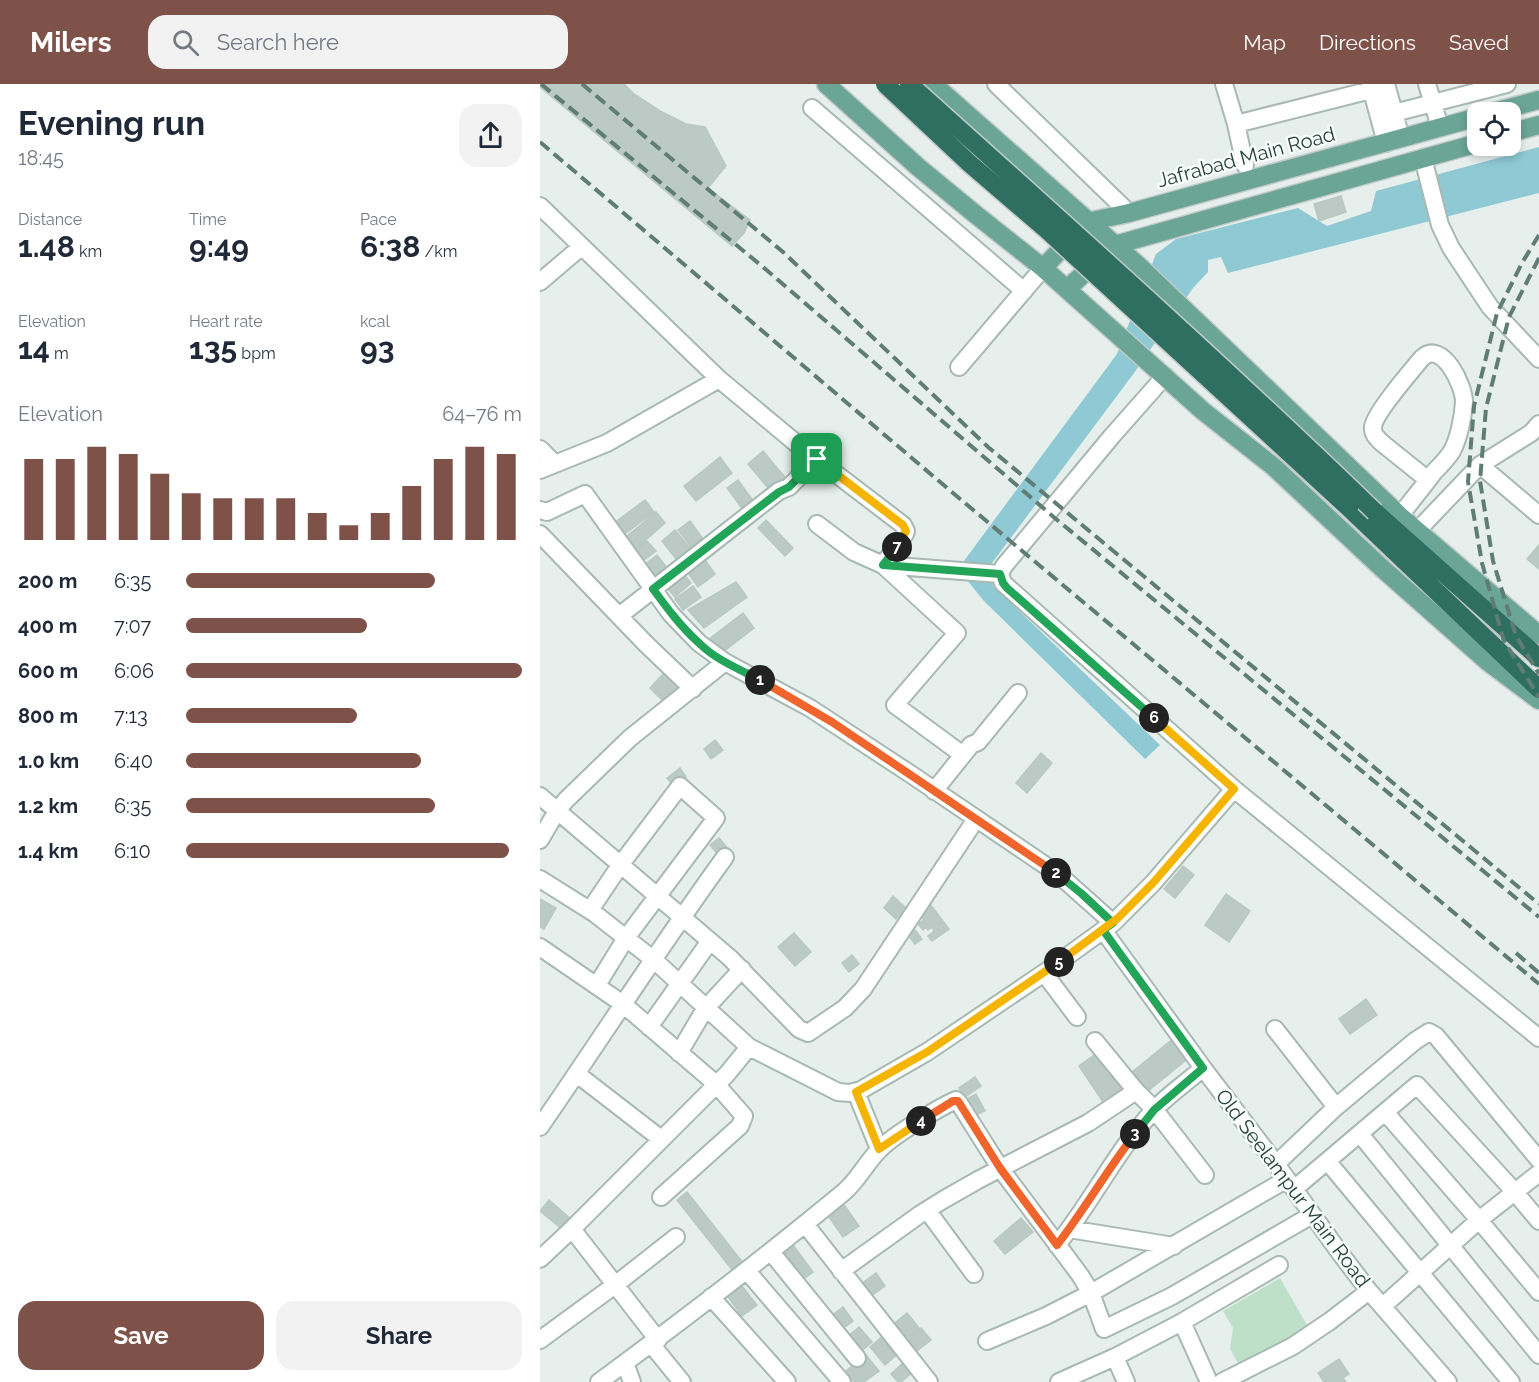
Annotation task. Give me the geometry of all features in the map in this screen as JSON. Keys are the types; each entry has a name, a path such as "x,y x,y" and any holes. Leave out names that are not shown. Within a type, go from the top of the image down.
{"highway":[{"path":"885,84 1290,454 1486,640 1505,667 1538,691"},
{"path":"909,84 1106,261 1305,444 1375,512 1539,658"}],"main road":[{"path":"826,84 926,174 1043,268 1209,416 1274,468 1384,570 1505,667"},
{"path":"939,86 1087,222 1140,267 1400,516 1539,635"},
{"path":"1521,105 1539,100"},
{"name":"Jafrabad Main Road","path":"1087,222 1129,213 1467,120"},
{"path":"1521,130 1539,125"},
{"path":"1067,290 1115,245 1425,164 1467,147"},
{"path":"1043,268 1087,222"}],"street":[{"path":"996,84 1129,213"},
{"path":"1224,84 1245,165"},
{"path":"1427,84 1440,127"},
{"path":"1394,113 1508,84"},
{"path":"1236,124 1376,86"},
{"path":"1376,86 1394,113 1394,140"},
{"path":"1376,86 1394,140"},
{"path":"812,108 1024,291"},
{"path":"1425,164 1440,225 1451,248 1490,308 1539,359"},
{"path":"540,206 719,379 905,528 905,534 883,565"},
{"path":"540,282 581,247"},
{"path":"958,366 1043,268"},
{"path":"1400,516 1452,451 1461,423 1464,400 1456,374 1443,358 1433,352 1422,357 1377,416 1373,428 1382,443 1428,480"},
{"path":"996,574 1112,436 1166,376"},
{"path":"540,449 548,467 607,443 719,379"},
{"path":"1417,531 1480,465 1536,432"},
{"path":"619,616 779,492 789,487 817,459"},
{"path":"1480,465 1539,515"},
{"name":"Old Seelampur Main Road","path":"540,510 547,512 585,494 671,614 699,644 725,662 810,708 1064,879 1105,929 1203,1068 1369,1291 1448,1382"},
{"path":"817,524 854,552 883,565 957,633 895,705 963,755"},
{"path":"540,534 693,689"},
{"path":"883,565 996,574 1007,588 1234,789 1539,1038"},
{"path":"540,840 557,811 630,738 725,662"},
{"path":"934,790 1018,693"},
{"path":"590,910 621,864 680,786 716,818 626,938 597,985"},
{"path":"540,879 590,910 654,960 749,1047 830,1088 850,1093 856,1092 927,1052 1105,929 1153,883 1234,789"},
{"path":"540,796 742,969 804,1032 812,1031 845,1008 863,989 976,819"},
{"path":"540,1127 681,917 725,857"},
{"path":"649,1027 710,941"},
{"path":"540,947 623,1004 716,1084 744,1116 744,1121 661,1197"},
{"path":"679,1053 706,1008 742,969"},
{"path":"1044,973 1077,1017"},
{"path":"1275,1029 1336,1107"},
{"path":"1276,1164 1336,1107 1429,1032 1539,1160"},
{"path":"1095,1041 1154,1110 1205,1175"},
{"path":"540,1259 716,1084 749,1047"},
{"path":"1057,1245 1116,1158 1154,1110 1203,1068"},
{"path":"577,1074 661,1139"},
{"path":"987,1341 1046,1316 1091,1293 1328,1162 1417,1085 1539,1221"},
{"path":"841,1271 927,1210 1000,1168 1088,1123 1136,1091"},
{"path":"856,1092 879,1149"},
{"path":"598,1382 654,1342 805,1224 847,1189 879,1149 956,1101 1000,1168 1080,1275 1091,1293 1104,1329 1172,1296 1312,1215"},
{"path":"1385,1112 1539,1292"},
{"path":"1360,1134 1539,1355"},
{"path":"1328,1162 1510,1382"},
{"path":"1383,1306 1479,1220 1539,1173"},
{"path":"927,1210 974,1274"},
{"path":"805,1224 929,1382"},
{"path":"572,1229 615,1285 682,1382"},
{"path":"1069,1229 1174,1246"},
{"path":"540,1340 676,1237"},
{"path":"771,1252 857,1358"},
{"path":"1059,1382 1115,1357 1182,1322 1279,1265"},
{"path":"747,1271 842,1382"},
{"path":"1222,1382 1293,1346 1369,1291"},
{"path":"711,1297 787,1382"},
{"path":"1182,1322 1209,1382"},
{"path":"1115,1357 1126,1382"},
{"path":"625,1363 632,1382"}],"green space":[{"path":"1280,1278 1308,1327 1240,1367 1230,1349 1233,1328 1223,1311"}],"water":[{"path":"1539,147 1539,193 1228,273 1221,257 1208,260 1208,272 1193,288 1134,373 989,567 993,586 1160,745 1145,759 984,601 958,569 1117,354 1156,254 1176,239 1298,208 1327,226 1371,211 1376,191 1506,156 1521,156 1521,152"}],"building":[{"path":"540,84 624,84 634,94 660,111 686,124 705,127 726,166 708,188 750,220 744,233 732,246 540,87"},
{"path":"1341,196 1346,212 1319,221 1314,204"},
{"path":"763,451 788,481 773,494 748,464"},
{"path":"720,457 732,473 696,501 684,486"},
{"path":"738,480 757,506 746,514 727,488"},
{"path":"645,500 654,512 622,536 613,524"},
{"path":"656,512 665,523 631,553 621,541"},
{"path":"766,520 793,548 785,556 758,528"},
{"path":"690,521 706,543 695,552 678,530"},
{"path":"675,530 694,553 680,564 662,541"},
{"path":"647,541 656,551 639,564 631,554"},
{"path":"1539,545 1539,569 1527,559"},
{"path":"657,555 668,569 652,582 640,568"},
{"path":"703,557 715,574 698,587 686,570"},
{"path":"682,572 691,583 675,597 665,585"},
{"path":"736,582 747,597 704,628 688,610"},
{"path":"693,586 701,597 683,610 675,599"},
{"path":"743,613 754,628 719,655 708,640"},
{"path":"664,673 679,687 665,703 650,688"},
{"path":"715,740 723,750 711,759 704,749"},
{"path":"1041,753 1052,763 1027,793 1016,783"},
{"path":"680,768 686,777 674,786 667,778"},
{"path":"719,838 730,851 721,858 710,845"},
{"path":"1183,866 1194,875 1175,898 1164,889"},
{"path":"1226,894 1250,911 1229,942 1205,925"},
{"path":"893,896 906,908 896,919 884,908"},
{"path":"540,899 556,908 544,929 540,927"},
{"path":"930,904 949,929 932,941 928,936 934,931 932,927 928,930 926,927 923,930 918,924 924,920 919,913"},
{"path":"915,930 922,939 915,944 908,935"},
{"path":"794,933 811,952 795,966 778,947"},
{"path":"852,955 859,964 849,972 842,963"},
{"path":"1366,999 1377,1015 1350,1034 1339,1019"},
{"path":"1174,1038 1190,1057 1148,1091 1132,1072"},
{"path":"1100,1051 1126,1091 1105,1105 1079,1066"},
{"path":"975,1077 981,1086 965,1097 959,1088"},
{"path":"976,1094 985,1111 971,1117 963,1101"},
{"path":"687,1192 747,1268 737,1276 677,1200"},
{"path":"549,1200 571,1219 563,1230 540,1211"},
{"path":"842,1202 859,1226 843,1237 826,1213"},
{"path":"1021,1218 1033,1232 1005,1254 994,1241"},
{"path":"793,1245 813,1272 798,1283 778,1256"},
{"path":"876,1273 885,1286 867,1299 857,1287"},
{"path":"742,1286 757,1305 742,1316 728,1297"},
{"path":"843,1307 853,1321 838,1332 827,1319"},
{"path":"907,1313 919,1328 902,1342 890,1327"},
{"path":"859,1327 872,1342 858,1354 845,1339"},
{"path":"921,1328 931,1340 917,1351 908,1339"},
{"path":"885,1334 900,1352 885,1365 870,1347"},
{"path":"866,1355 879,1371 864,1382 854,1382 846,1371"},
{"path":"1339,1359 1349,1374 1343,1378 1346,1382 1324,1382 1318,1373"},
{"path":"906,1360 915,1370 898,1382 891,1374"}],"railway":[{"path":"541,84 763,267 1056,519 1539,917"},
{"path":"582,84 783,252 988,447 1539,904"},
{"path":"540,142 953,493 1539,984"},
{"path":"1539,235 1497,313 1474,406 1468,482 1482,563 1504,641 1539,697"},
{"path":"1539,258 1509,317 1486,408 1480,481 1493,561 1516,636 1539,674"},
{"path":"1516,953 1539,973"}],"route":[{"path":"817,459 789,487 779,492 653,589 671,614 706,650 832,722 1071,884 1113,923 1103,930 1203,1068 1154,1110 1116,1158 1083,1211 1057,1245 1000,1168 958,1101 953,1101 879,1149 856,1092 927,1052 1113,923 1153,883 1234,789 1007,588 1000,574 883,565 905,534 905,528 817,459"}]}
